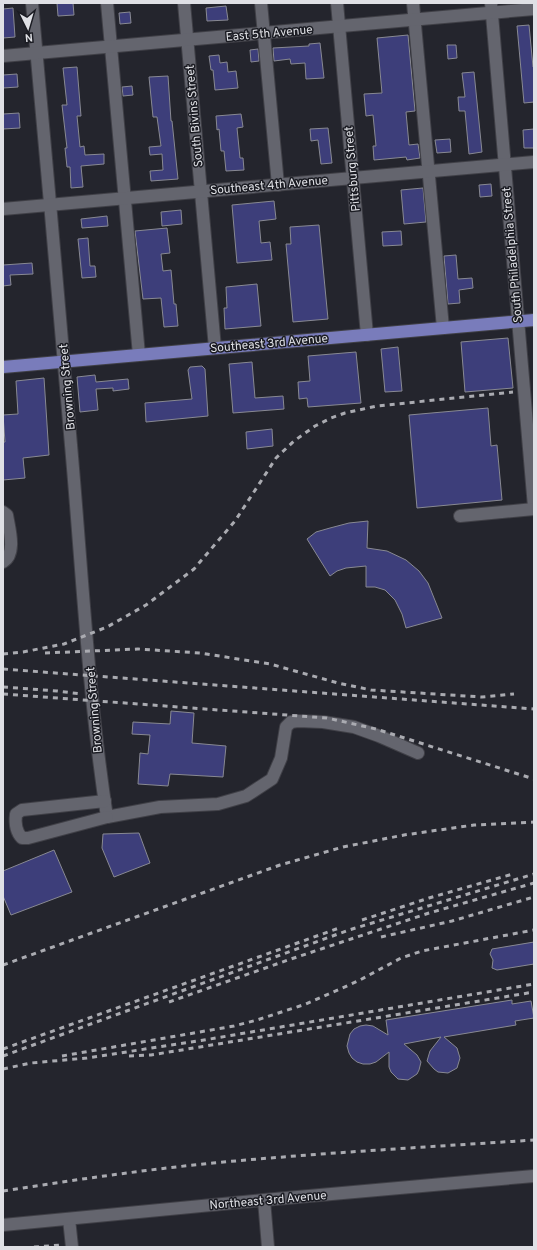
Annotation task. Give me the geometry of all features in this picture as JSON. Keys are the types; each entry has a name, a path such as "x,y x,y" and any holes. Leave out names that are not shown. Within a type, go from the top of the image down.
{"main road":[{"name":"Southeast 3rd Avenue","path":"3,367 534,320"}],"street":[{"name":"Browning Street","path":"32,3 65,361 92,700 107,817"},
{"path":"107,3 139,355"},
{"name":"South Bivins Street","path":"184,3 215,348"},
{"path":"261,3 278,185"},
{"name":"Pittsburg Street","path":"337,3 367,335"},
{"path":"413,3 443,328"},
{"name":"East 5th Avenue","path":"3,56 414,20 491,8 534,9"},
{"name":"South Philadelphia Street","path":"491,8 534,508"},
{"name":"Southeast 4th Avenue","path":"3,209 534,162"},
{"path":"460,516 534,508"},
{"path":"3,512 7,515 11,549 6,561 3,562"},
{"path":"105,801 22,810 16,814 18,834 22,838 28,838 107,817 160,807 218,804 246,796 272,779 281,758 286,727 291,722 323,722 354,727 418,753"},
{"name":"Northeast 3rd Avenue","path":"3,1225 534,1176"},
{"path":"264,1200 268,1247"},
{"path":"69,1219 72,1247"}],"building":[{"path":"57,3 73,3 74,15 58,16"},
{"path":"226,6 228,20 207,21 206,8"},
{"path":"13,8 15,37 3,38 3,9"},
{"path":"130,12 131,23 120,24 119,13"},
{"path":"529,25 534,67 534,102 524,103 517,26"},
{"path":"408,35 415,111 406,112 409,145 418,144 420,158 407,160 406,157 374,160 373,146 376,146 373,115 366,116 364,94 382,93 377,38"},
{"path":"320,43 324,78 306,79 305,63 291,64 290,59 274,61 273,48 309,46 309,44"},
{"path":"447,45 456,45 457,58 448,59"},
{"path":"258,49 259,61 251,62 250,50"},
{"path":"219,55 220,63 227,62 228,72 236,71 238,88 215,90 213,70 211,70 209,56"},
{"path":"77,67 81,116 77,116 80,147 84,146 85,155 104,154 104,164 81,166 83,187 71,188 70,167 67,167 65,148 67,148 62,105 67,105 63,68"},
{"path":"474,72 482,152 469,154 465,111 459,111 458,97 465,97 462,73"},
{"path":"17,74 18,87 3,88 3,75"},
{"path":"168,76 171,121 178,179 151,181 150,171 163,170 162,154 150,155 149,147 161,146 157,117 153,117 149,77"},
{"path":"132,86 133,95 123,96 122,87"},
{"path":"19,113 20,128 3,129 3,114"},
{"path":"241,114 243,127 237,128 240,158 243,158 244,170 226,171 224,151 221,151 216,116"},
{"path":"328,128 332,163 321,164 318,140 311,141 310,129"},
{"path":"534,129 534,148 524,148 523,130"},
{"path":"450,139 451,152 437,153 435,140"},
{"path":"491,184 492,196 480,197 479,185"},
{"path":"423,188 426,222 404,224 401,190"},
{"path":"274,201 276,219 259,221 261,243 270,242 272,260 237,263 232,205"},
{"path":"181,210 182,224 162,226 161,212"},
{"path":"107,216 108,226 82,228 81,219"},
{"path":"319,225 328,319 293,322 286,244 291,244 290,227"},
{"path":"167,228 170,253 161,254 163,271 171,270 174,304 176,304 178,326 164,327 161,298 143,299 135,231"},
{"path":"401,231 402,245 383,246 382,232"},
{"path":"88,238 90,266 95,266 96,277 82,278 78,239"},
{"path":"456,255 458,279 472,278 473,288 459,290 460,303 448,304 444,256"},
{"path":"32,263 33,274 10,275 11,285 3,286 3,265"},
{"path":"257,284 261,326 225,329 224,308 227,308 226,287"},
{"path":"508,338 513,388 465,392 461,342"},
{"path":"398,347 402,391 385,392 381,349"},
{"path":"356,352 361,403 308,407 307,398 299,399 298,382 310,381 308,356"},
{"path":"252,362 255,398 283,396 284,409 233,413 229,364"},
{"path":"202,366 205,369 208,416 146,422 145,403 192,399 188,370 190,367"},
{"path":"95,375 96,382 128,379 129,389 113,391 113,388 96,389 98,410 80,412 77,377"},
{"path":"44,378 49,455 23,458 25,478 3,480 3,442 5,442 3,415 18,414 16,381"},
{"path":"488,408 491,446 497,445 502,500 417,508 409,415"},
{"path":"272,429 273,446 247,449 246,432"},
{"path":"368,521 367,548 387,551 406,560 419,571 428,583 442,618 406,628 402,614 395,600 385,590 375,587 366,587 366,566 346,568 337,571 330,576 307,539 316,532 349,523"},
{"path":"171,711 194,713 192,743 226,746 223,777 170,774 168,786 138,784 140,753 148,754 150,735 132,734 133,722 170,724"},
{"path":"139,833 150,863 114,877 102,848 103,834"},
{"path":"54,850 72,892 11,915 3,896 3,871"},
{"path":"534,942 534,964 497,970 492,968 493,960 490,954 492,949"},
{"path":"512,1000 512,1004 531,1001 534,1018 515,1021 516,1025 444,1037 457,1048 460,1058 457,1068 448,1073 438,1072 427,1061 430,1051 441,1037 404,1044 417,1055 421,1062 417,1074 408,1080 398,1079 391,1072 389,1067 389,1052 376,1062 370,1064 357,1062 349,1053 347,1046 350,1034 354,1029 360,1026 373,1026 388,1035 386,1020"}],"railway":[{"path":"3,654 23,652 64,644 107,627 146,605 194,569 235,521 276,458 294,441 315,426 345,413 377,406 513,392"},
{"path":"45,653 138,649 200,653 270,664 338,683 371,690 482,697 514,694"},
{"path":"3,669 534,709"},
{"path":"3,687 81,694"},
{"path":"3,694 327,718 376,729 534,779"},
{"path":"3,965 280,865 343,847 404,835 474,825 534,822"},
{"path":"362,920 429,898 513,874"},
{"path":"3,1056 349,930 534,874"},
{"path":"169,1002 429,913 534,883"},
{"path":"381,937 452,921 534,897"},
{"path":"3,1049 339,928"},
{"path":"62,1056 234,1026 257,1020 306,1004 358,981 401,958 422,951 534,930"},
{"path":"3,1069 31,1063 87,1058 204,1040 534,984"},
{"path":"129,1056 151,1055 534,992"},
{"path":"3,1191 213,1163 333,1153 534,1140"},
{"path":"34,1247 61,1245"}]}
